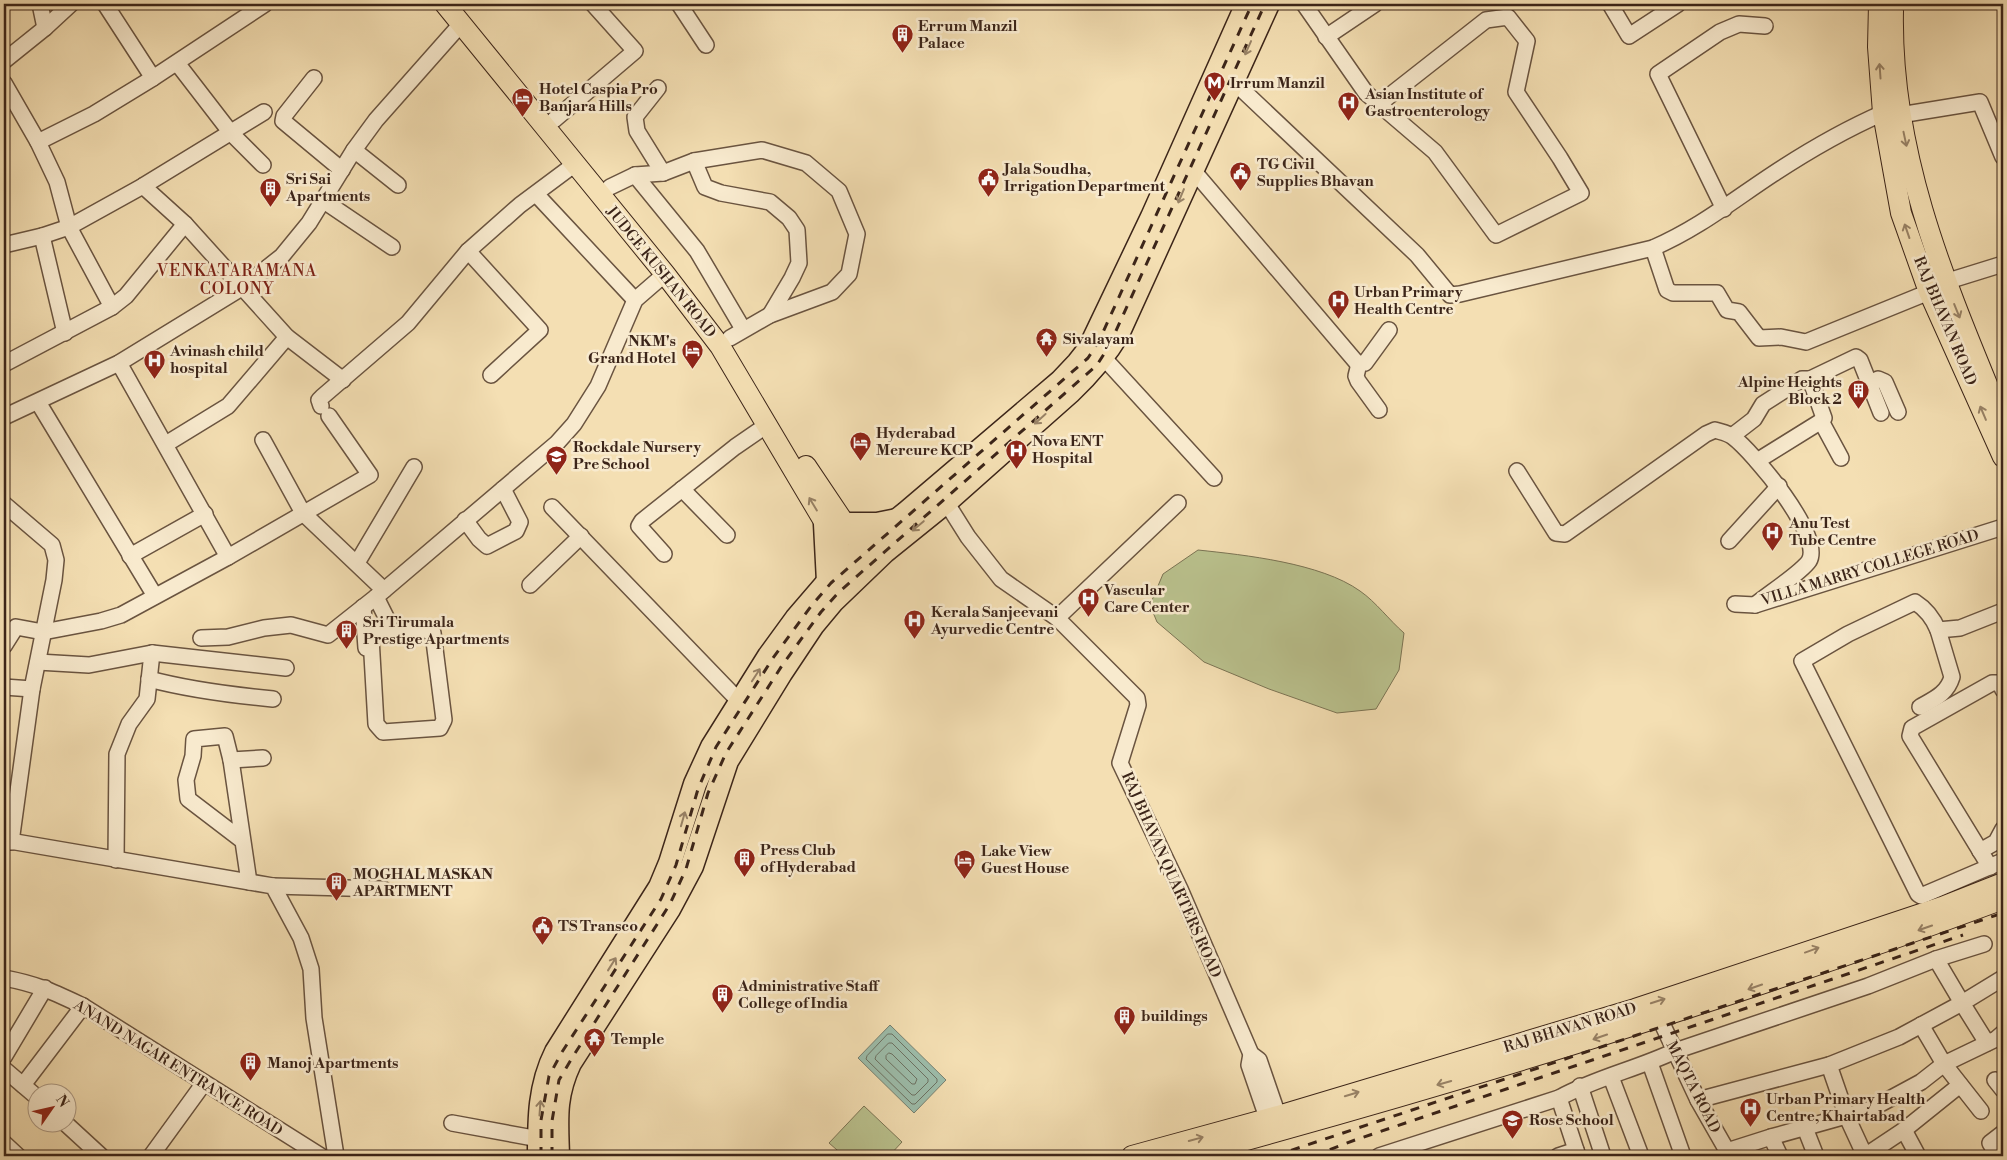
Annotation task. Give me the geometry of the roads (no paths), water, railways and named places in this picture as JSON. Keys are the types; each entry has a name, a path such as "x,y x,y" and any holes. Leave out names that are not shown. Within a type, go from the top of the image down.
{"highway":[{"path":"539,1147 539,1105 548,1068 556,1052 660,887 670,863 695,784 781,673 813,625 833,601 884,552 946,502 1070,392 1103,357 1118,334 1127,292 1152,217 1248,4"},
{"path":"828,582 845,539 898,520 1054,387 1089,349 1127,292 1192,169 1268,4"},
{"path":"558,1156 557,1106 562,1081 570,1063 669,909 692,866 714,795 727,762 727,741 739,702 796,619 828,582 845,539 877,524 898,520"}],"main road":[{"name":"JUDGE KUSHAN ROAD","path":"445,4 665,274 720,346 766,425 845,539"},
{"name":"JUDGE KUSHAN ROAD","path":"463,4 554,120 736,334 799,456 845,539"},
{"name":"RAJ BHAVAN ROAD","path":"1879,4 1878,47 1891,114 1916,191 1937,287 2003,457"},
{"name":"RAJ BHAVAN ROAD","path":"1891,114 1893,4"},
{"name":"RAJ BHAVAN ROAD","path":"1937,287 2003,423"},
{"name":"RAJ BHAVAN ROAD","path":"1188,1156 1275,1125 1644,1006 1942,907 2003,883"},
{"name":"RAJ BHAVAN ROAD","path":"1132,1156 1275,1125 1586,1041 1659,1017 1700,1006 2003,898"}],"street":[{"path":"40,4 45,28"},
{"path":"4,61 71,4"},
{"path":"104,4 153,78"},
{"path":"38,142 94,114 177,63 265,4"},
{"path":"554,120 635,50 593,4"},
{"path":"679,4 706,46"},
{"path":"1304,4 1366,93 1435,152 1496,235 1581,193 1516,92 1527,42 1508,17 1486,20 1379,104"},
{"path":"1326,37 1376,4"},
{"path":"1610,4 1629,36 1678,4"},
{"path":"4,416 38,402 119,363 243,287 282,256 324,201 354,150 376,120 461,24"},
{"path":"1724,209 1658,74 1720,32 1738,24 1765,26"},
{"path":"177,63 231,134 262,165"},
{"path":"314,78 284,116 283,121 342,170"},
{"path":"1233,81 1416,255 1450,295 1653,248 1673,239 1724,209 1772,174 1848,128 1891,114 1980,102 2003,157"},
{"path":"4,83 38,142 57,182 69,227 112,307"},
{"path":"658,88 635,117 637,131 662,173"},
{"path":"4,245 69,227 143,186 231,134 264,112"},
{"path":"354,150 398,185"},
{"path":"610,187 634,175 662,173 694,161 762,150 806,163 839,190 857,234 849,274 832,292 770,315 736,334 697,251 634,175"},
{"path":"694,161 705,187 721,194 770,202 784,213 797,230 799,263 770,315"},
{"path":"4,646 16,627 43,632 111,619 228,557 370,475 319,400 408,323 468,251 520,205 575,164"},
{"path":"1192,169 1359,364"},
{"path":"143,186 185,224 287,337 343,380"},
{"path":"536,194 635,300"},
{"path":"324,201 392,247"},
{"path":"4,364 112,307 126,296 185,224"},
{"path":"42,236 65,333"},
{"path":"1653,248 1667,290 1673,293 1717,293 1727,310 1739,312 1759,338 1781,337 1806,342 1937,287 2003,264"},
{"path":"468,251 540,330 491,376"},
{"path":"201,638 228,637 264,628 291,625 328,634 363,607 557,443 574,424 598,386 635,300 665,274"},
{"path":"1359,364 1365,363 1389,330"},
{"path":"166,444 228,406 287,337"},
{"path":"1103,357 1214,478"},
{"path":"1732,436 1754,419 1762,404 1802,379 1810,379 1856,357 1860,360 1881,412"},
{"path":"119,363 228,557"},
{"path":"1359,364 1356,376 1358,381 1378,410"},
{"path":"1757,461 1824,418 1810,379"},
{"path":"1869,383 1878,379 1885,382 1898,412"},
{"path":"38,402 155,596"},
{"path":"1821,421 1841,458"},
{"path":"664,554 640,526 642,521 735,447 766,425"},
{"path":"1517,471 1556,533 1566,534 1706,434 1715,430 1732,436 1779,486 1804,528 1812,549 1809,560 1755,605"},
{"path":"263,440 302,513 357,563 380,593 392,633"},
{"path":"357,563 414,467"},
{"path":"1729,541 1779,486"},
{"path":"465,520 479,539 487,546 516,531 520,522 503,489"},
{"path":"682,489 727,535"},
{"name":"RAJ BHAVAN QUARTERS ROAD","path":"946,502 968,537 1001,579 1056,618 1137,698 1138,705 1120,763 1180,890 1251,1054 1249,1065 1275,1125"},
{"path":"1056,618 1178,503"},
{"path":"4,504 52,545 56,560 54,580 32,688 8,841 273,886 383,889"},
{"path":"552,507 739,702"},
{"path":"130,556 205,514"},
{"name":"VILLA MARRY COLLEGE ROAD","path":"1735,604 1755,605 2003,526"},
{"path":"530,585 581,536"},
{"path":"1920,707 1943,694 1952,677 1934,620 1923,607 1915,602 1848,634 1802,661 1918,894 1921,896 1997,864 1980,851 1910,736 1912,728 1992,682 2000,683 2003,690"},
{"path":"363,607 358,625 370,683"},
{"path":"1938,630 1960,628 2003,611"},
{"path":"426,630 433,633 444,720 440,728 383,732 376,724 371,638 376,634 392,633 426,630"},
{"path":"38,662 88,665 152,653 286,668"},
{"path":"116,860 117,754 129,724 147,699 152,653"},
{"path":"149,679 223,694 273,699"},
{"path":"4,687 32,688"},
{"path":"243,841 188,799 186,780 193,756 194,739 225,736 231,760 243,841 249,882"},
{"path":"231,760 263,758"},
{"path":"1980,851 1996,842 2003,830"},
{"path":"273,886 301,938 311,969 314,1018 336,1156"},
{"path":"1379,1156 1559,1098 1580,1086 1650,1063 1675,1051 1868,986 1936,958 1984,944"},
{"path":"1936,958 1987,1043"},
{"name":"ANAND NAGAR ENTRANCE ROAD","path":"4,978 45,988 82,1006 321,1156"},
{"path":"1698,1100 1829,1065 1899,1037 1962,1003 2003,978"},
{"path":"4,1057 45,988"},
{"path":"24,1085 82,1006"},
{"name":"MAQTA ROAD","path":"1659,1017 1698,1100 1728,1154"},
{"path":"1921,1025 1944,1064 1981,1111"},
{"path":"1728,1154 1771,1137 1871,1109 1922,1082 1944,1064 2003,1033"},
{"path":"1650,1063 1683,1156"},
{"path":"1829,1065 1847,1117 1865,1156 1904,1130 1960,1084"},
{"path":"4,1069 28,1089"},
{"path":"1611,1077 1641,1156"},
{"path":"151,1156 204,1082"},
{"path":"1580,1086 1603,1156"},
{"path":"1558,1156 1577,1153 1559,1098"},
{"path":"452,1124 539,1147"},
{"path":"1805,1128 1816,1156"},
{"path":"1904,1130 1918,1156"},
{"path":"75,1132 101,1156"},
{"path":"1998,1156 1990,1143 2003,1133"},
{"path":"1771,1137 1780,1156"},
{"path":"4,1143 18,1156"}],"water":[{"path":"890,1025 946,1080 914,1113 858,1058"}],"railway":[{"path":"541,1156 541,1120 549,1076 562,1052 661,899 676,865 698,789 716,747 773,658 812,605 831,583 1088,358 1099,341 1252,4"},
{"path":"552,1156 552,1121 559,1080 670,904 686,869 708,793 726,753 783,664 821,612 839,592 1097,365 1109,346 1265,4"},
{"path":"1274,1156 2003,913"},
{"path":"1313,1156 1355,1140 1963,935"}],"place":[{"name":"Errum Manzil Palace","path":"902,54"},
{"name":"Irrum Manzil","path":"1214,102"},
{"name":"Hotel Caspia Pro Banjara Hills","path":"523,117"},
{"name":"Asian Institute of Gastroenterology","path":"1349,122"},
{"name":"TG Civil Supplies Bhavan","path":"1241,192"},
{"name":"Jala Soudha, Irrigation Department","path":"988,197"},
{"name":"Sri Sai Apartments","path":"270,207"},
{"name":"Urban Primary Health Centre","path":"1338,320"},
{"name":"Sivalayam","path":"1047,358"},
{"name":"NKM's Grand Hotel","path":"692,369"},
{"name":"Avinash child hospital","path":"154,379"},
{"name":"Alpine Heights Block 2","path":"1858,410"},
{"name":"Hyderabad Mercure KCP","path":"860,461"},
{"name":"Nova ENT Hospital","path":"1016,469"},
{"name":"Rockdale Nursery Pre School","path":"557,475"},
{"name":"Anu Test Tube Centre","path":"1773,551"},
{"name":"Vascular Care Center","path":"1088,618"},
{"name":"Kerala Sanjeevani Ayurvedic Centre","path":"915,640"},
{"name":"Sri Tirumala Prestige Apartments","path":"347,650"},
{"name":"Press Club of Hyderabad","path":"744,878"},
{"name":"Lake View Guest House","path":"965,879"},
{"name":"MOGHAL MASKAN APARTMENT","path":"337,902"},
{"name":"TS Transco","path":"542,945"},
{"name":"Administrative Staff College of India","path":"722,1014"},
{"name":"buildings","path":"1125,1035"},
{"name":"Temple","path":"595,1058"},
{"name":"Manoj Apartments","path":"251,1082"},
{"name":"Urban Primary Health Centre, Khairtabad","path":"1750,1127"},
{"name":"Rose School","path":"1513,1139"}],"district":[{"name":"VENKATARAMANA COLONY","path":"237,280"}]}
